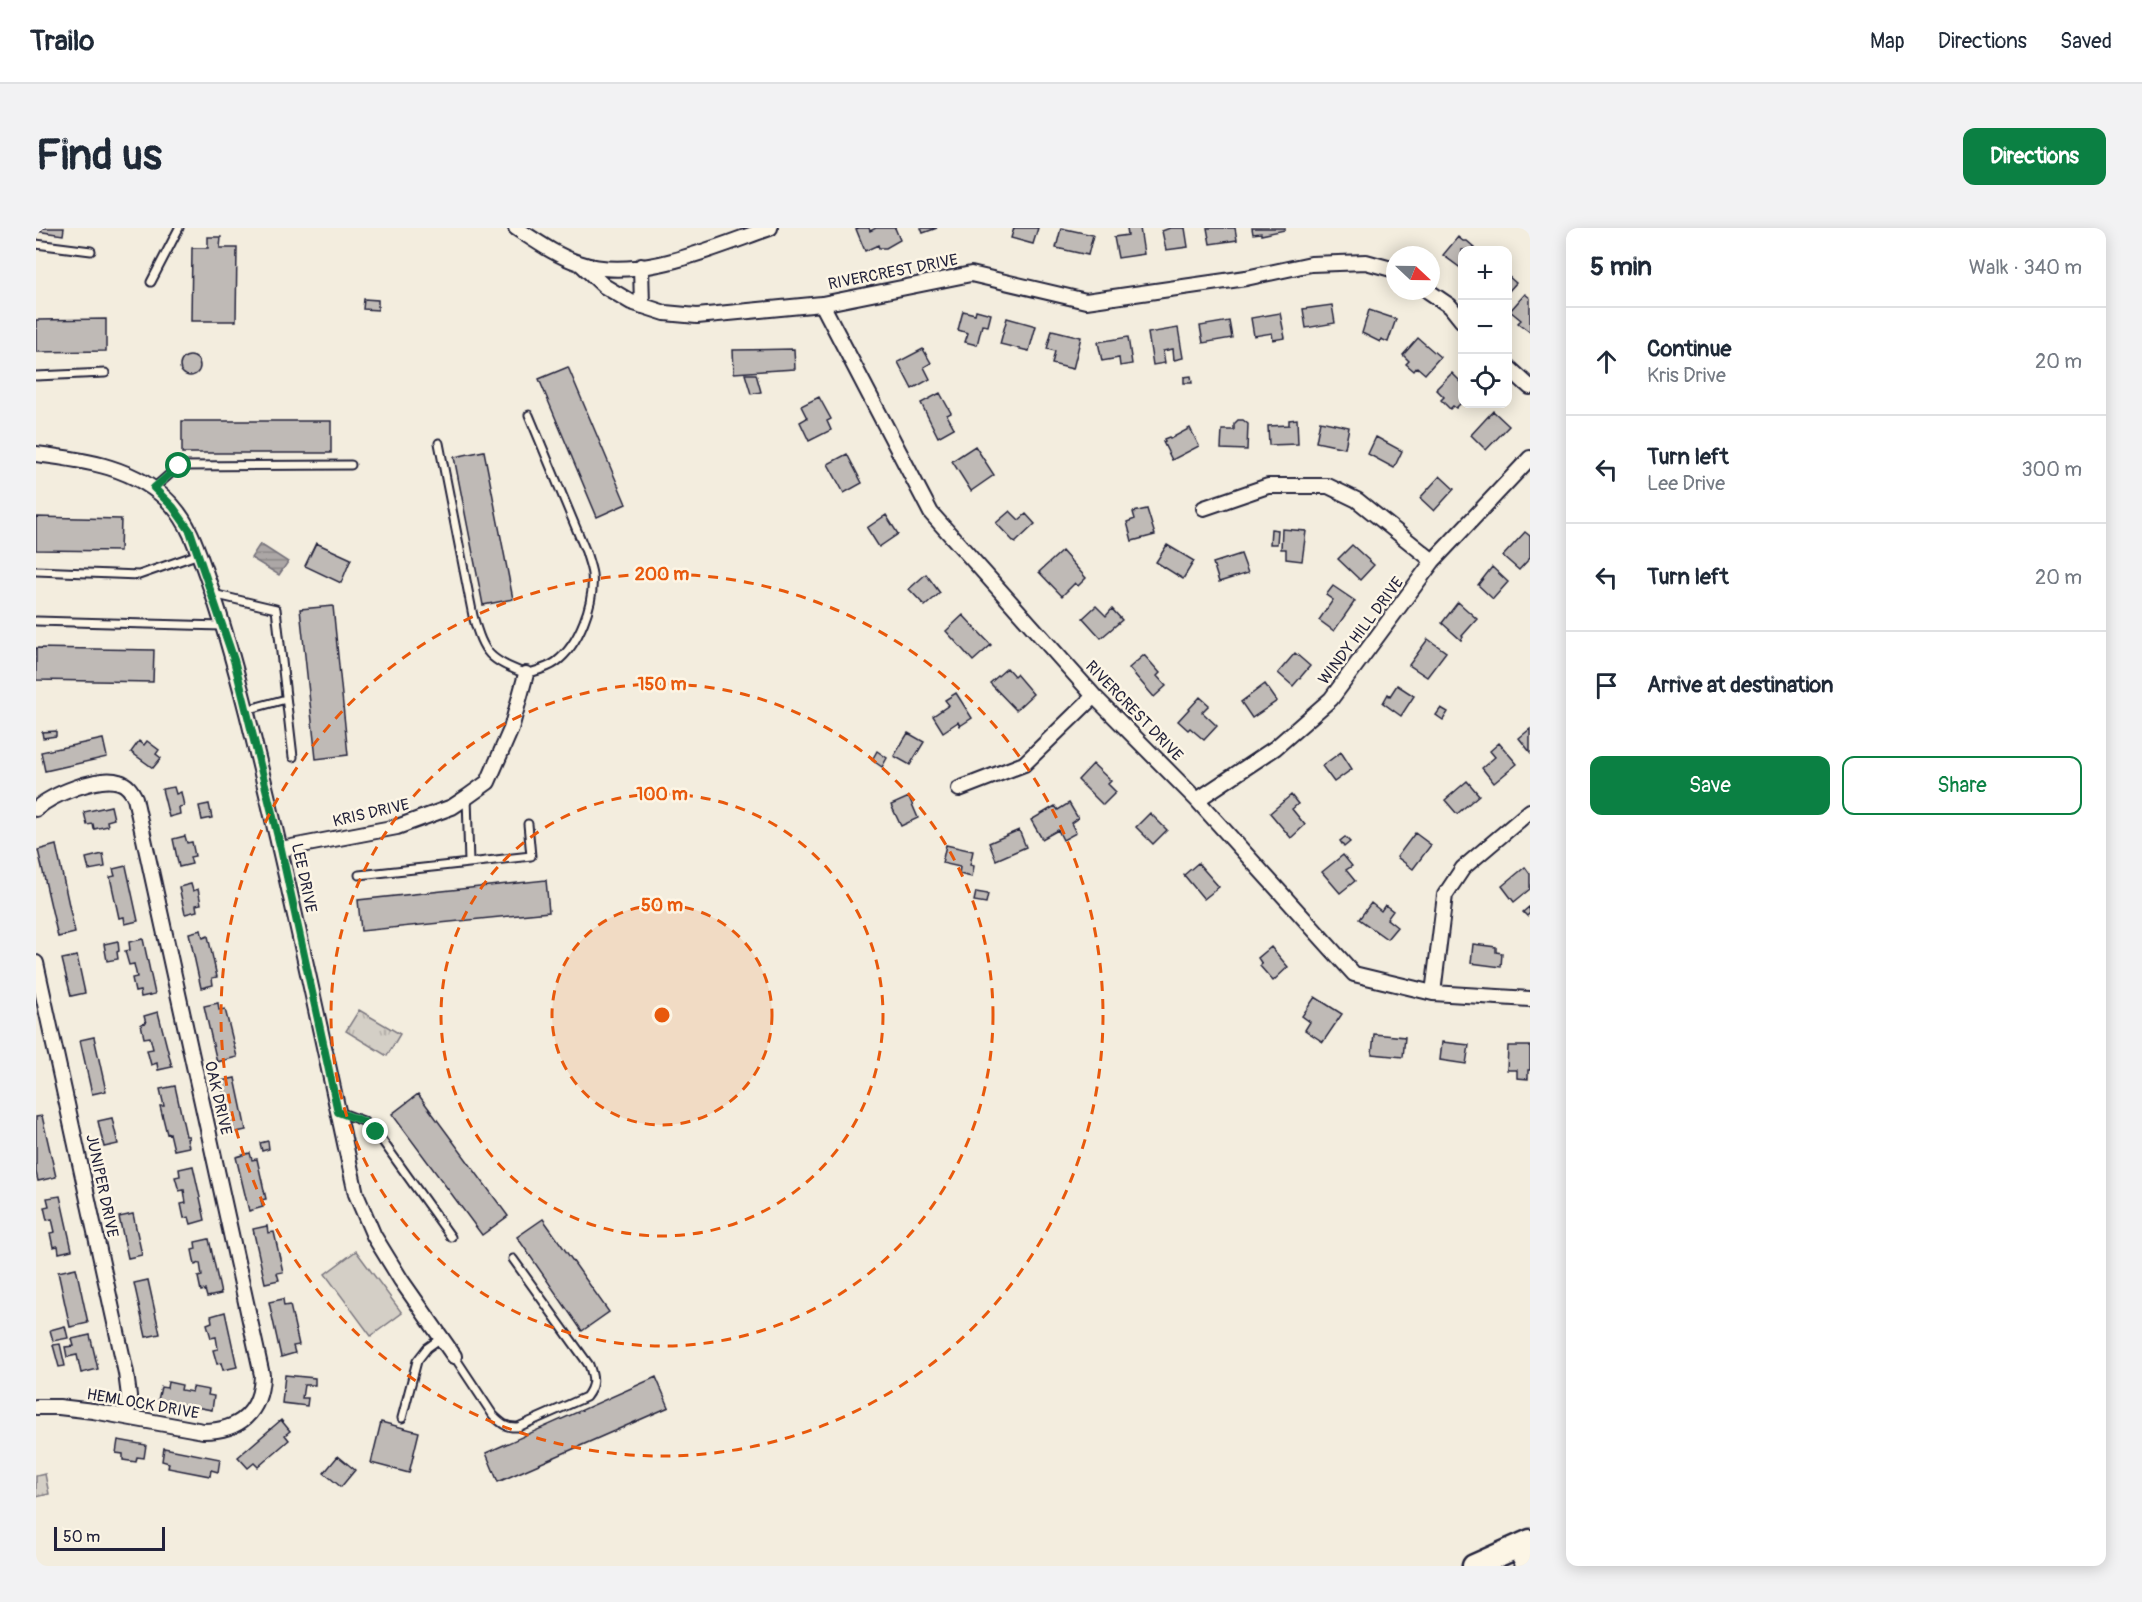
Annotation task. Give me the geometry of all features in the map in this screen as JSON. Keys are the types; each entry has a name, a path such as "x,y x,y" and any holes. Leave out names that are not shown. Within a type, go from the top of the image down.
{"main road":[{"path":"1474,1566 1524,1556"}],"street":[{"path":"516,228 529,232 565,258 581,264 617,269 694,254 770,228"},
{"name":"RIVERCREST DRIVE","path":"581,264 604,286 642,306 665,314 698,316 822,304 971,274 1086,301 1246,278 1311,264 1366,262 1386,268"},
{"path":"641,266 642,306"},
{"path":"1440,299 1450,306 1458,316"},
{"name":"RIVERCREST DRIVE","path":"822,304 931,513 1094,696 1197,800 1354,974 1433,993 1530,999"},
{"path":"1512,371 1530,387"},
{"name":"LEE DRIVE","path":"36,454 76,459 125,472 154,488 173,507 190,531 223,626 281,849 356,1194 374,1236 400,1280 454,1356"},
{"name":"WINDY HILL DRIVE","path":"1197,800 1275,748 1331,699 1433,561 1530,458"},
{"path":"1204,508 1268,486 1328,486 1357,500 1433,561"},
{"name":"KRIS DRIVE","path":"281,849 397,827 452,807 488,782 511,729 526,674"},
{"path":"960,789 1024,764 1094,696"},
{"name":"OAK DRIVE","path":"36,809 46,800 65,791 109,781 122,783 132,791 260,1362 262,1375 260,1395 250,1413 242,1420"},
{"path":"1433,993 1445,895 1463,868 1530,811"},
{"name":"JUNIPER DRIVE","path":"36,963 126,1373 129,1396 127,1417"},
{"name":"HEMLOCK DRIVE","path":"36,1407 73,1408 203,1431 228,1428 242,1420"}],"lane":[{"path":"151,282 179,228"},
{"path":"36,244 91,251"},
{"path":"36,376 105,372"},
{"path":"440,443 473,616 479,635 488,653 497,662 526,674 555,662 567,650 583,625 591,597 592,574 586,552 529,415"},
{"path":"154,488 179,466 351,465"},
{"path":"36,571 139,575 199,554"},
{"path":"213,594 276,609 293,757"},
{"path":"36,621 223,626"},
{"path":"246,710 286,699"},
{"path":"467,797 469,863"},
{"path":"359,875 531,856 528,824"},
{"path":"338,1112 363,1121 376,1132 451,1237"},
{"path":"454,1356 493,1414 501,1423 509,1427 518,1427 586,1397 592,1389 594,1378 589,1365 513,1259"},
{"path":"402,1418 417,1361 427,1348 441,1338"}],"green space":[{"path":"359,1010 400,1034 387,1056 346,1031"},
{"path":"356,1251 402,1313 371,1336 325,1274"},
{"path":"45,1474 49,1494 36,1497 36,1476"}],"shaded area":[{"path":"260,544 288,562 279,575 251,558"}],"building":[{"path":"36,228 64,228 63,235 36,231"},
{"path":"869,228 870,231 876,228 895,228 900,240 886,248 879,248 878,245 865,251 856,229"},
{"path":"921,228 937,228 923,233"},
{"path":"1014,228 1038,228 1033,244 1011,238"},
{"path":"1061,228 1093,235 1088,255 1056,248"},
{"path":"1127,228 1140,228 1144,254 1118,258 1114,237 1128,235"},
{"path":"1170,228 1185,228 1188,247 1166,250 1162,231"},
{"path":"1207,228 1235,228 1237,240 1210,244"},
{"path":"1252,228 1285,228 1285,230 1261,235 1261,233 1253,234"},
{"path":"208,237 221,237 220,248 237,248 236,321 191,321 192,248 208,248"},
{"path":"1458,237 1473,246 1458,246 1458,266 1443,255"},
{"path":"1525,294 1530,298 1530,332 1518,323 1521,320 1512,313 1512,309"},
{"path":"364,299 378,300 378,310 363,309"},
{"path":"1332,305 1335,323 1306,328 1303,309"},
{"path":"976,310 991,314 988,326 982,325 977,345 965,342 968,333 958,330 963,311 975,314"},
{"path":"1369,310 1396,319 1388,342 1381,339 1380,342 1362,333"},
{"path":"1280,313 1285,338 1273,340 1272,333 1254,336 1251,318"},
{"path":"1007,318 1036,326 1029,351 1000,344"},
{"path":"106,319 106,351 36,352 36,320"},
{"path":"1229,321 1232,338 1203,343 1200,326"},
{"path":"1178,328 1183,358 1174,360 1173,349 1163,351 1165,363 1153,365 1148,333"},
{"path":"1052,330 1081,337 1073,369 1052,364 1055,351 1047,349"},
{"path":"1128,337 1132,364 1120,366 1119,358 1102,361 1098,342"},
{"path":"1418,338 1440,357 1425,374 1417,367 1414,371 1406,364 1409,361 1403,355"},
{"path":"794,349 795,369 734,373 733,350"},
{"path":"923,349 931,363 924,367 930,379 912,389 898,362"},
{"path":"190,356 197,359 200,366 197,373 190,376 183,373 180,366 183,359"},
{"path":"568,367 626,504 597,517 539,379"},
{"path":"1452,373 1458,379 1458,406 1450,409 1441,400 1444,397 1436,389"},
{"path":"745,374 756,374 761,392 751,394"},
{"path":"1191,376 1192,383 1184,383 1184,377"},
{"path":"940,393 951,413 947,415 954,428 938,437 921,403"},
{"path":"819,397 831,419 827,421 831,430 809,441 800,422 807,418 801,406"},
{"path":"1493,411 1509,426 1486,450 1471,435"},
{"path":"1297,419 1298,444 1269,445 1268,426 1289,425 1289,420"},
{"path":"1238,420 1243,420 1248,424 1247,450 1221,449 1222,430 1234,430 1234,424"},
{"path":"182,421 331,421 331,453 182,453"},
{"path":"1320,421 1349,427 1345,448 1316,442"},
{"path":"1190,428 1199,446 1172,460 1163,442 1165,442 1164,439 1169,437 1170,439"},
{"path":"1376,437 1402,451 1394,468 1368,454"},
{"path":"975,446 994,475 971,491 952,461"},
{"path":"484,451 513,599 483,605 454,457"},
{"path":"847,454 862,483 844,493 828,464"},
{"path":"1440,476 1454,489 1434,511 1420,498"},
{"path":"1147,509 1155,535 1132,541 1127,522 1135,519 1133,512"},
{"path":"1010,511 1019,520 1026,514 1035,524 1015,543 996,523"},
{"path":"886,515 898,534 879,547 867,528"},
{"path":"36,517 121,519 120,551 36,550"},
{"path":"1271,529 1278,530 1277,544 1270,544"},
{"path":"1282,529 1306,531 1302,561 1286,559 1286,549 1281,549"},
{"path":"1525,532 1530,536 1530,558 1519,570 1503,556"},
{"path":"316,543 351,559 341,583 305,566"},
{"path":"1167,545 1194,561 1183,579 1156,562"},
{"path":"1352,545 1374,565 1360,580 1338,559"},
{"path":"1062,551 1086,578 1078,586 1075,583 1062,596 1039,572"},
{"path":"1241,554 1248,573 1219,582 1213,563"},
{"path":"1492,567 1508,582 1493,599 1478,585"},
{"path":"926,574 940,593 925,606 909,589"},
{"path":"1333,586 1355,601 1334,631 1319,620 1333,600 1326,595"},
{"path":"1458,602 1477,619 1461,640 1442,623"},
{"path":"333,606 348,755 316,759 300,609"},
{"path":"1096,606 1106,616 1112,609 1122,620 1101,638 1083,618"},
{"path":"963,615 991,645 973,661 946,631"},
{"path":"1428,639 1446,652 1427,677 1409,665"},
{"path":"36,648 154,650 153,682 36,680"},
{"path":"1295,653 1310,666 1293,686 1278,673"},
{"path":"1144,655 1160,673 1157,676 1166,686 1154,697 1129,668"},
{"path":"1007,668 1014,676 1016,674 1033,694 1016,710 990,683"},
{"path":"1265,684 1277,701 1252,718 1241,702"},
{"path":"1397,685 1414,696 1401,716 1383,703"},
{"path":"956,693 972,718 960,726 958,722 943,732 933,716 949,705 945,700"},
{"path":"1200,697 1209,705 1202,712 1217,726 1204,740 1178,721"},
{"path":"1441,708 1448,712 1443,720 1436,715"},
{"path":"1530,729 1530,752 1519,738"},
{"path":"56,731 56,736 43,738 42,732"},
{"path":"908,733 924,742 910,765 894,756"},
{"path":"103,739 107,757 45,771 41,752"},
{"path":"139,741 144,745 147,741 159,750 156,754 161,758 153,768 131,752"},
{"path":"1499,743 1517,764 1494,783 1482,768 1495,757 1490,751"},
{"path":"877,751 887,758 882,767 872,760"},
{"path":"1341,752 1352,769 1334,782 1322,766"},
{"path":"1093,764 1111,781 1108,784 1116,792 1103,805 1078,780"},
{"path":"1467,781 1479,795 1457,814 1445,800"},
{"path":"174,787 176,794 181,792 184,806 179,807 180,814 169,817 162,789"},
{"path":"1291,795 1298,804 1292,809 1305,825 1291,838 1270,813"},
{"path":"909,797 918,818 901,826 891,805"},
{"path":"1069,803 1078,818 1071,823 1076,833 1063,840 1058,830 1042,839 1031,820 1055,806 1058,810"},
{"path":"209,804 212,818 202,820 199,806"},
{"path":"111,806 114,819 107,821 108,826 94,829 93,824 87,825 84,812"},
{"path":"1150,813 1167,830 1153,844 1136,827"},
{"path":"1019,830 1026,847 996,860 989,843"},
{"path":"1415,833 1431,845 1413,869 1397,857"},
{"path":"185,836 187,843 192,842 195,856 190,857 192,864 179,867 173,839"},
{"path":"1345,837 1350,842 1344,847 1340,841"},
{"path":"56,845 75,933 58,937 38,850"},
{"path":"946,845 973,851 970,865 974,866 972,877 959,874 960,867 942,863"},
{"path":"103,854 105,867 89,870 86,858"},
{"path":"1343,855 1352,866 1346,870 1355,881 1340,893 1322,872"},
{"path":"1198,863 1219,887 1204,899 1184,875"},
{"path":"126,866 138,921 125,924 124,917 119,918 110,877 115,876 113,869"},
{"path":"1525,867 1530,874 1530,889 1514,902 1502,886"},
{"path":"546,880 549,912 361,931 358,900"},
{"path":"191,884 193,891 198,889 201,904 196,905 197,911 185,914 179,887"},
{"path":"976,892 988,894 986,903 974,901"},
{"path":"1371,903 1381,911 1385,905 1393,911 1387,919 1397,927 1387,939 1359,919"},
{"path":"1529,907 1530,913 1527,916 1523,912"},
{"path":"201,930 203,938 208,936 217,977 212,978 213,985 201,988 189,933"},
{"path":"143,939 155,994 141,997 140,991 135,992 132,978 137,977 134,964 129,965 125,951 130,950 129,942"},
{"path":"118,941 118,959 107,961 104,944"},
{"path":"1473,944 1496,947 1496,952 1502,953 1501,967 1471,963"},
{"path":"1271,947 1288,967 1273,981 1260,966 1262,964 1258,958"},
{"path":"77,956 85,993 71,996 62,959"},
{"path":"1315,997 1342,1014 1323,1042 1305,1030 1310,1022 1302,1016"},
{"path":"218,1003 219,1010 225,1009 237,1057 217,1062 204,1006"},
{"path":"158,1012 172,1067 158,1070 157,1063 151,1065 147,1050 153,1049 150,1037 144,1038 141,1024 146,1023 144,1016"},
{"path":"1374,1034 1405,1037 1403,1057 1372,1054"},
{"path":"94,1037 106,1091 92,1094 80,1040"},
{"path":"1442,1042 1469,1045 1466,1064 1440,1060"},
{"path":"1508,1046 1530,1046 1528,1079 1517,1078 1517,1070 1507,1070"},
{"path":"235,1078 246,1130 232,1133 221,1081"},
{"path":"175,1086 186,1136 189,1136 187,1139 189,1147 174,1150 170,1133 167,1134 160,1106 164,1106 160,1089"},
{"path":"418,1094 508,1216 482,1235 392,1114"},
{"path":"42,1116 56,1177 38,1181 36,1117"},
{"path":"112,1118 118,1144 104,1147 98,1121"},
{"path":"268,1141 269,1149 262,1151 260,1143"},
{"path":"250,1153 252,1160 257,1159 266,1199 261,1200 263,1207 249,1211 236,1157"},
{"path":"193,1166 205,1220 191,1224 189,1217 184,1218 181,1204 186,1203 184,1190 179,1191 175,1177 180,1176 179,1169"},
{"path":"60,1196 72,1250 59,1253 58,1246 53,1247 50,1233 55,1232 52,1219 47,1220 44,1207 49,1206 47,1198"},
{"path":"133,1214 142,1255 128,1258 119,1217"},
{"path":"543,1219 609,1312 582,1331 517,1237"},
{"path":"267,1226 268,1233 274,1232 283,1272 277,1273 279,1280 265,1283 253,1229"},
{"path":"209,1239 221,1294 207,1297 205,1290 201,1291 198,1277 202,1276 200,1263 195,1265 192,1250 196,1249 195,1242"},
{"path":"76,1268 88,1323 70,1327 58,1272"},
{"path":"148,1280 160,1334 146,1337 134,1283"},
{"path":"283,1299 284,1306 290,1305 299,1345 293,1346 295,1353 281,1357 269,1302"},
{"path":"225,1312 237,1367 223,1370 221,1363 217,1364 213,1350 218,1349 216,1337 211,1338 207,1324 212,1322 211,1316"},
{"path":"65,1326 68,1338 53,1341 50,1330"},
{"path":"90,1335 98,1369 81,1373 77,1355 67,1357 65,1347 74,1346 72,1339"},
{"path":"60,1344 65,1366 59,1367 53,1345"},
{"path":"285,1375 315,1378 315,1385 304,1385 302,1398 308,1398 307,1406 282,1403"},
{"path":"656,1377 669,1407 498,1482 486,1453"},
{"path":"168,1382 182,1385 181,1390 192,1392 193,1387 209,1390 208,1395 214,1396 212,1410 158,1400 161,1387 167,1388"},
{"path":"281,1420 290,1431 285,1435 289,1440 258,1467 254,1463 248,1468 238,1457"},
{"path":"381,1422 419,1432 409,1473 371,1463"},
{"path":"118,1440 146,1445 144,1458 137,1457 136,1462 123,1460 123,1454 116,1453"},
{"path":"164,1448 220,1459 218,1472 211,1470 210,1476 168,1468 169,1463 162,1461"},
{"path":"338,1456 355,1470 341,1487 324,1473"}],"route":[{"path":"179,466 154,488 173,507 190,531 234,660 281,849 338,1112 363,1121 376,1132"}]}
